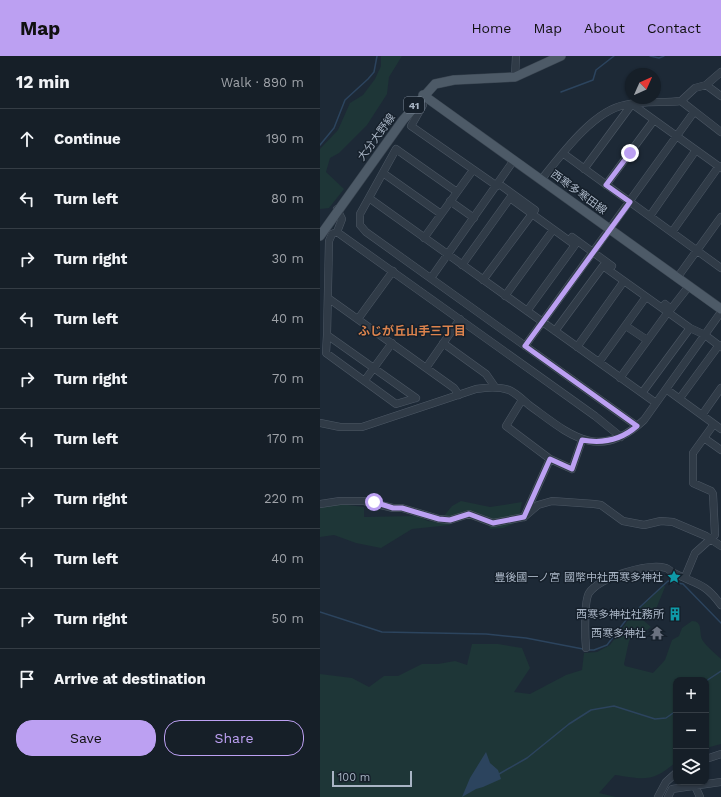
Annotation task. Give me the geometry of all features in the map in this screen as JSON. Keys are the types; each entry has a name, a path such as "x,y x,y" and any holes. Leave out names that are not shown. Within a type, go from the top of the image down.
{"main road":[{"name":"大分大野線","path":"320,236 337,209 402,120 423,95 435,84 442,82 515,77 561,56"},
{"name":"西寒多寒田線","path":"423,95 721,309"}],"street":[{"path":"515,77 516,56"},
{"path":"661,102 681,101 695,88 706,85 721,72"},
{"path":"706,85 721,96"},
{"path":"423,95 423,105 411,126 473,170 498,185 672,309 689,286"},
{"path":"681,101 721,132"},
{"path":"584,169 632,104"},
{"path":"541,180 586,127 602,114 614,108 632,104 720,167 672,232"},
{"path":"525,346 694,112"},
{"path":"606,185 654,120"},
{"path":"457,192 396,148 359,219 362,228 637,426"},
{"path":"650,216 696,150"},
{"path":"564,154 721,267"},
{"path":"431,278 498,185 514,160"},
{"path":"424,238 473,170"},
{"path":"383,173 441,214"},
{"path":"369,198 656,403"},
{"path":"462,265 510,198 575,245 527,311"},
{"path":"450,202 474,218"},
{"path":"327,335 416,398 396,404 326,353 329,241 332,234 337,232 342,219 337,209"},
{"path":"484,280 532,214"},
{"path":"677,278 721,217"},
{"path":"505,296 554,230"},
{"path":"337,232 622,437"},
{"path":"555,331 603,266 690,328 705,335 720,346 680,398"},
{"path":"358,319 393,271"},
{"path":"577,347 624,281"},
{"path":"599,362 646,297"},
{"path":"328,298 454,388 459,394"},
{"path":"620,378 668,312"},
{"path":"320,423 336,427 362,427 459,394 485,387 495,387 510,391 568,433 582,440 600,442 622,437 637,426 656,403 721,312"},
{"path":"426,368 460,319"},
{"path":"626,326 647,340"},
{"path":"642,393 690,328"},
{"path":"365,380 392,343"},
{"path":"443,343 486,374 495,387"},
{"path":"702,415 721,388"},
{"path":"666,389 721,429"},
{"path":"522,400 506,426 550,459 572,469 582,440"},
{"path":"686,577 695,554 715,535 714,497 711,491 693,483 693,453 714,424"},
{"path":"704,438 721,450"},
{"path":"524,517 550,459"},
{"path":"320,504 340,501 364,501 393,508 402,508 439,519 450,520 469,514 493,523 524,517 545,502 559,501 594,504 601,505 623,521 644,525 660,521 673,522 721,546"},
{"path":"586,648 586,602 590,592 598,585 629,571 666,568 707,589 721,605"},
{"path":"709,758 721,754"},
{"path":"658,797 666,782 673,776"},
{"path":"668,797 672,789 721,782"},
{"path":"694,786 700,797"}],"green space":[{"path":"381,56 402,56 389,77 387,94 367,125 339,153 330,158 326,172 344,189 329,208 320,209 320,149 338,130 350,103 363,95 375,79 381,66"},
{"path":"461,501 490,507 522,502 518,522 503,528 490,529 486,516 473,511 460,513 450,525 412,529 381,548 356,543 334,535 320,537 320,508 340,504 364,507 364,517 417,516 428,521 439,522 452,506"},
{"path":"664,585 665,587 656,609 648,610 643,617 643,620 651,627 647,630 637,629 629,641 624,664 625,666 653,673 665,660 672,640 679,636 682,628 692,621 698,623 703,641 721,659 721,744 709,747 709,677 673,677 673,765 668,769 647,778 633,778 615,775 599,793 616,797 320,797 320,674 352,678 369,687 384,676 398,676 422,664 438,664 455,661 467,665 472,644 498,644 522,648 530,668 514,692 530,694 566,675 582,670 584,653 597,652 610,645 629,619"}],"water":[{"path":"486,752 490,763 498,770 501,779 476,789 462,797 470,778"}],"waterway":[{"path":"320,145 334,128 345,100 374,72 377,56"},
{"path":"561,92 593,80 596,70 614,56"},
{"path":"650,56 659,58 664,56"},
{"path":"587,650 594,650 607,645 626,620 668,581 683,584 721,623"},
{"path":"320,612 382,632 486,634 526,638 583,649"},
{"path":"709,679 721,671"},
{"path":"499,774 527,758 569,724 591,710 614,706 655,719 666,718 673,713"}],"place":[{"name":"豊後國一ノ宮 國幣中社西寒多神社","path":"674,577"},
{"name":"西寒多神社社務所","path":"675,614"},
{"name":"西寒多神社","path":"657,633"}],"district":[{"name":"ふじが丘山手三丁目","path":"412,331"}],"route":[{"path":"374,502 393,508 408,509 425,516 439,519 450,520 469,514 493,523 524,517 550,459 558,464 572,469 582,440 600,442 615,439 629,433 637,426 525,346 630,202 606,185 630,153"}]}
